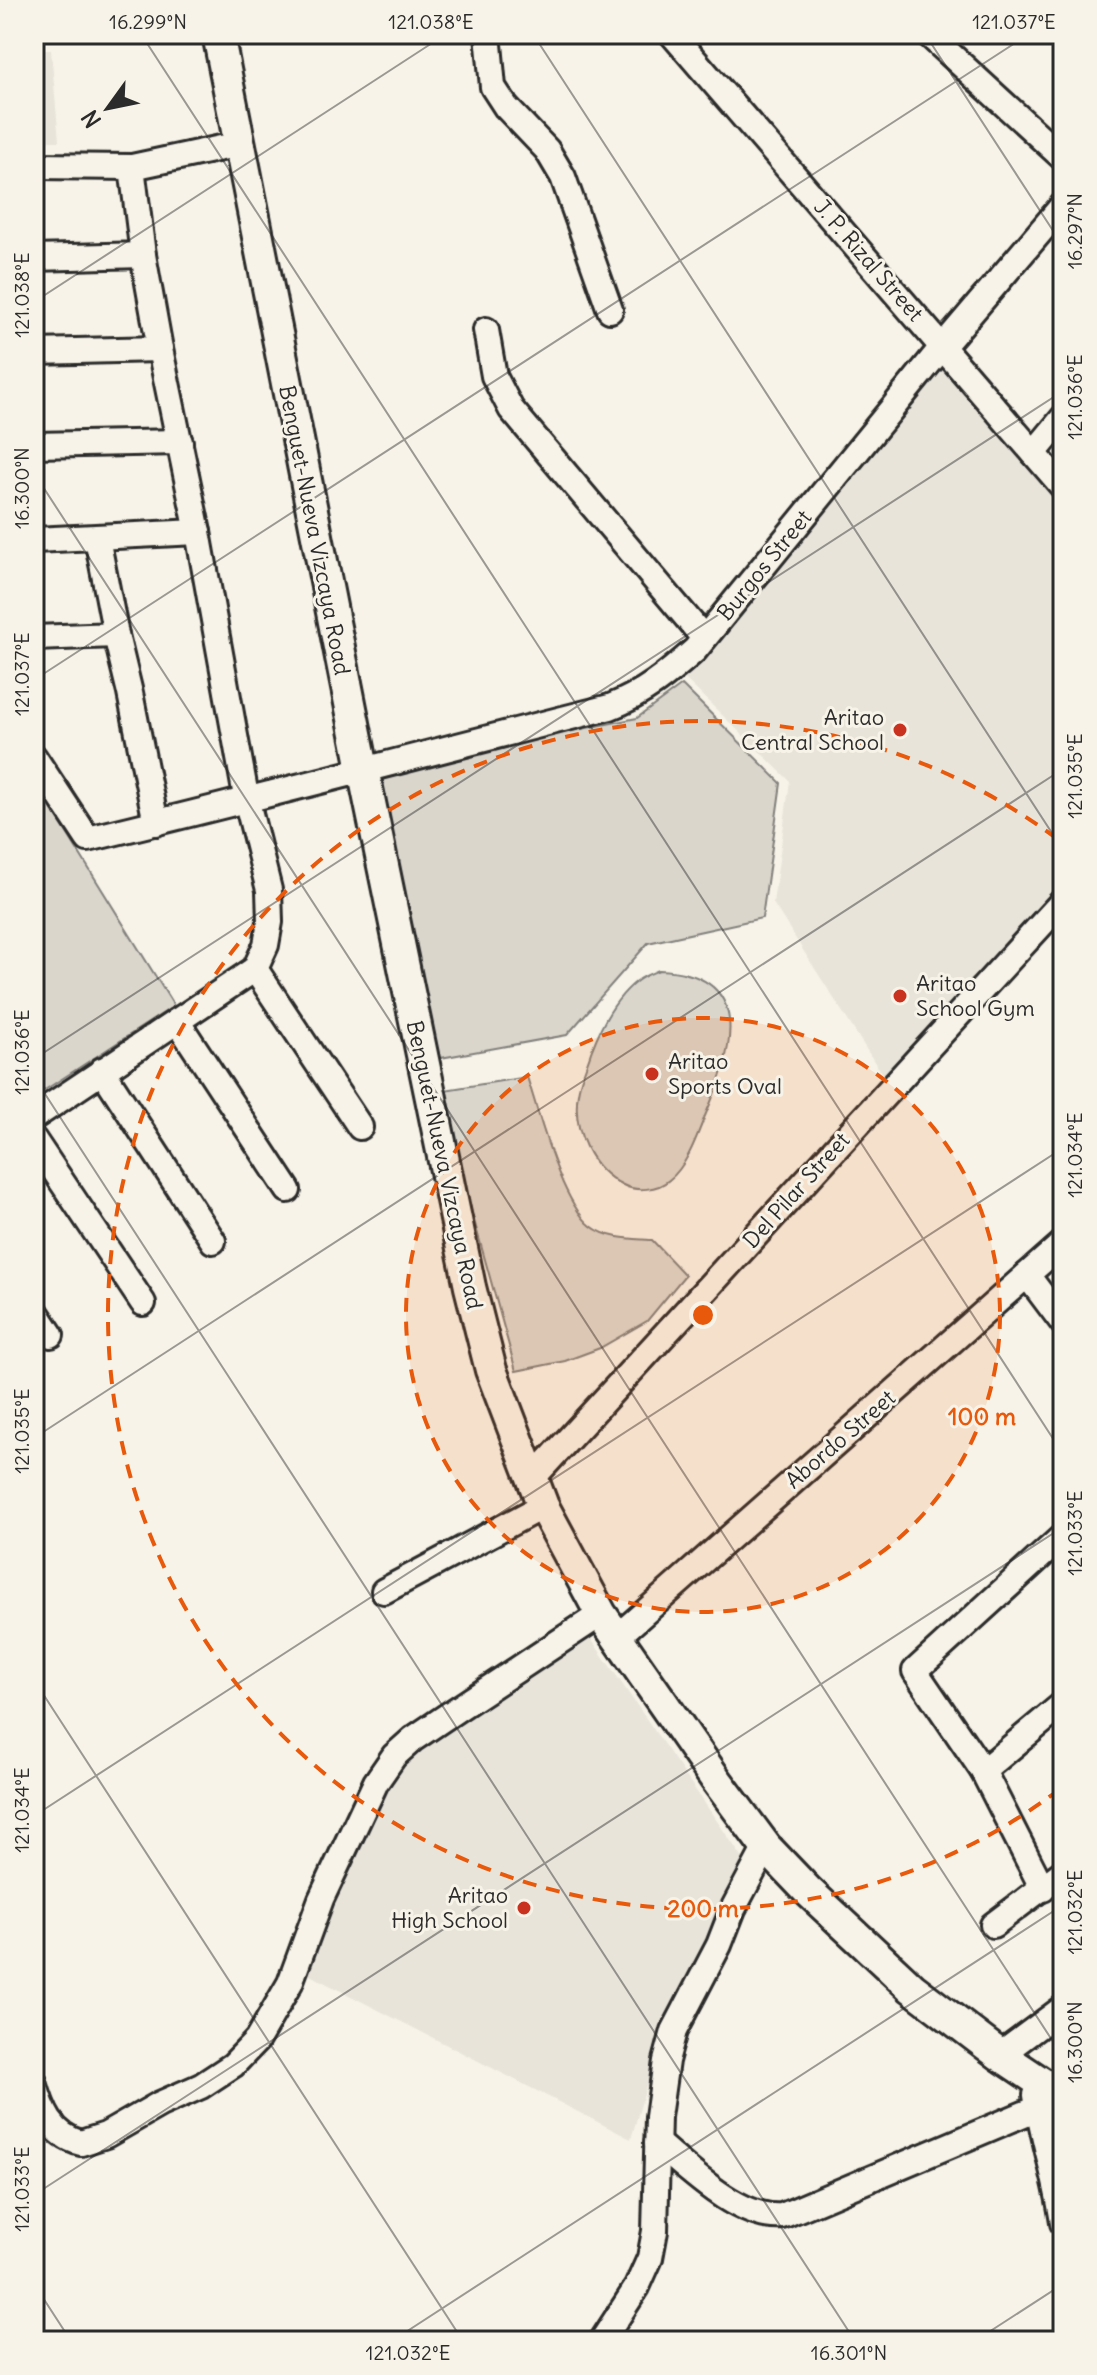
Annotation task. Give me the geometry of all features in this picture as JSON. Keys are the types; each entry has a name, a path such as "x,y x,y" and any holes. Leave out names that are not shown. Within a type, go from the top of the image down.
{"main road":[{"name":"Benguet-Nueva Vizcaya Road","path":"218,34 265,283 470,1287 491,1370 537,1493 609,1625 766,1847 808,1891 912,1988 1034,2077 1050,2102"}],"street":[{"path":"488,34 493,87 506,107 547,150 563,177 610,310"},
{"name":"J. P. Rizal Street","path":"672,34 1063,487"},
{"path":"928,34 1063,158"},
{"path":"34,166 132,167 240,144"},
{"path":"34,1117 255,969 266,945 270,922 269,890 247,802 198,532 160,349 143,255 132,167"},
{"name":"Burgos Street","path":"34,757 88,839 247,802 631,699 655,685 704,638 1063,205"},
{"path":"34,258 143,255"},
{"path":"486,330 494,376 511,409 704,638"},
{"path":"34,352 160,349"},
{"path":"1034,453 1063,418"},
{"path":"34,445 180,442"},
{"path":"34,540 198,532"},
{"path":"97,538 156,823"},
{"path":"34,638 116,635"},
{"name":"Del Pilar Street","path":"384,1591 537,1493 1063,901"},
{"path":"255,969 360,1127"},
{"path":"177,1021 288,1190"},
{"path":"102,1070 213,1241"},
{"path":"34,1140 143,1303"},
{"name":"Abordo Street","path":"34,2082 41,2109 52,2124 61,2134 81,2143 106,2135 160,2104 201,2086 233,2065 257,2040 290,1983 321,1899 376,1782 394,1756 456,1710 609,1625 1063,1243"},
{"path":"1027,1275 1063,1323"},
{"path":"34,1309 51,1335"},
{"path":"1043,1889 983,1771 915,1671 1063,1536"},
{"path":"983,1771 1063,1704"},
{"path":"602,2341 637,2287 650,2258 655,2231 657,2143 664,2072 674,2031 766,1847"},
{"path":"993,1925 1063,1872"},
{"path":"1000,2055 1063,2008"},
{"path":"657,2143 726,2197 769,2217 801,2209 1050,2102 1063,2223"}],"shaded area":[{"path":"34,50 51,50 59,141 34,141"},
{"name":"Aritao Central School","path":"943,371 1063,509 1063,884 966,984 938,1020 884,1077 773,903 790,781 684,678 818,510"},
{"path":"682,685 781,783 762,918 648,943 567,1035 435,1059 369,771 637,718"},
{"path":"34,780 174,1006 34,1097"},
{"name":"Aritao Sports Oval","path":"659,970 691,975 712,986 724,1002 729,1022 728,1044 715,1092 681,1167 659,1186 634,1189 611,1178 586,1146 578,1120 578,1093 595,1042 610,1013 622,995 637,981"},
{"path":"527,1077 552,1156 580,1214 591,1226 605,1234 652,1240 685,1275 647,1321 600,1348 565,1361 516,1371 438,1091"},
{"name":"Aritao High School","path":"589,1636 744,1860 663,2027 631,2139 302,1971 389,1766"}],"place":[{"name":"Aritao Central School","path":"900,730"},
{"name":"Aritao School Gym","path":"900,996"},
{"name":"Aritao Sports Oval","path":"652,1074"},
{"name":"Aritao High School","path":"524,1908"}]}
